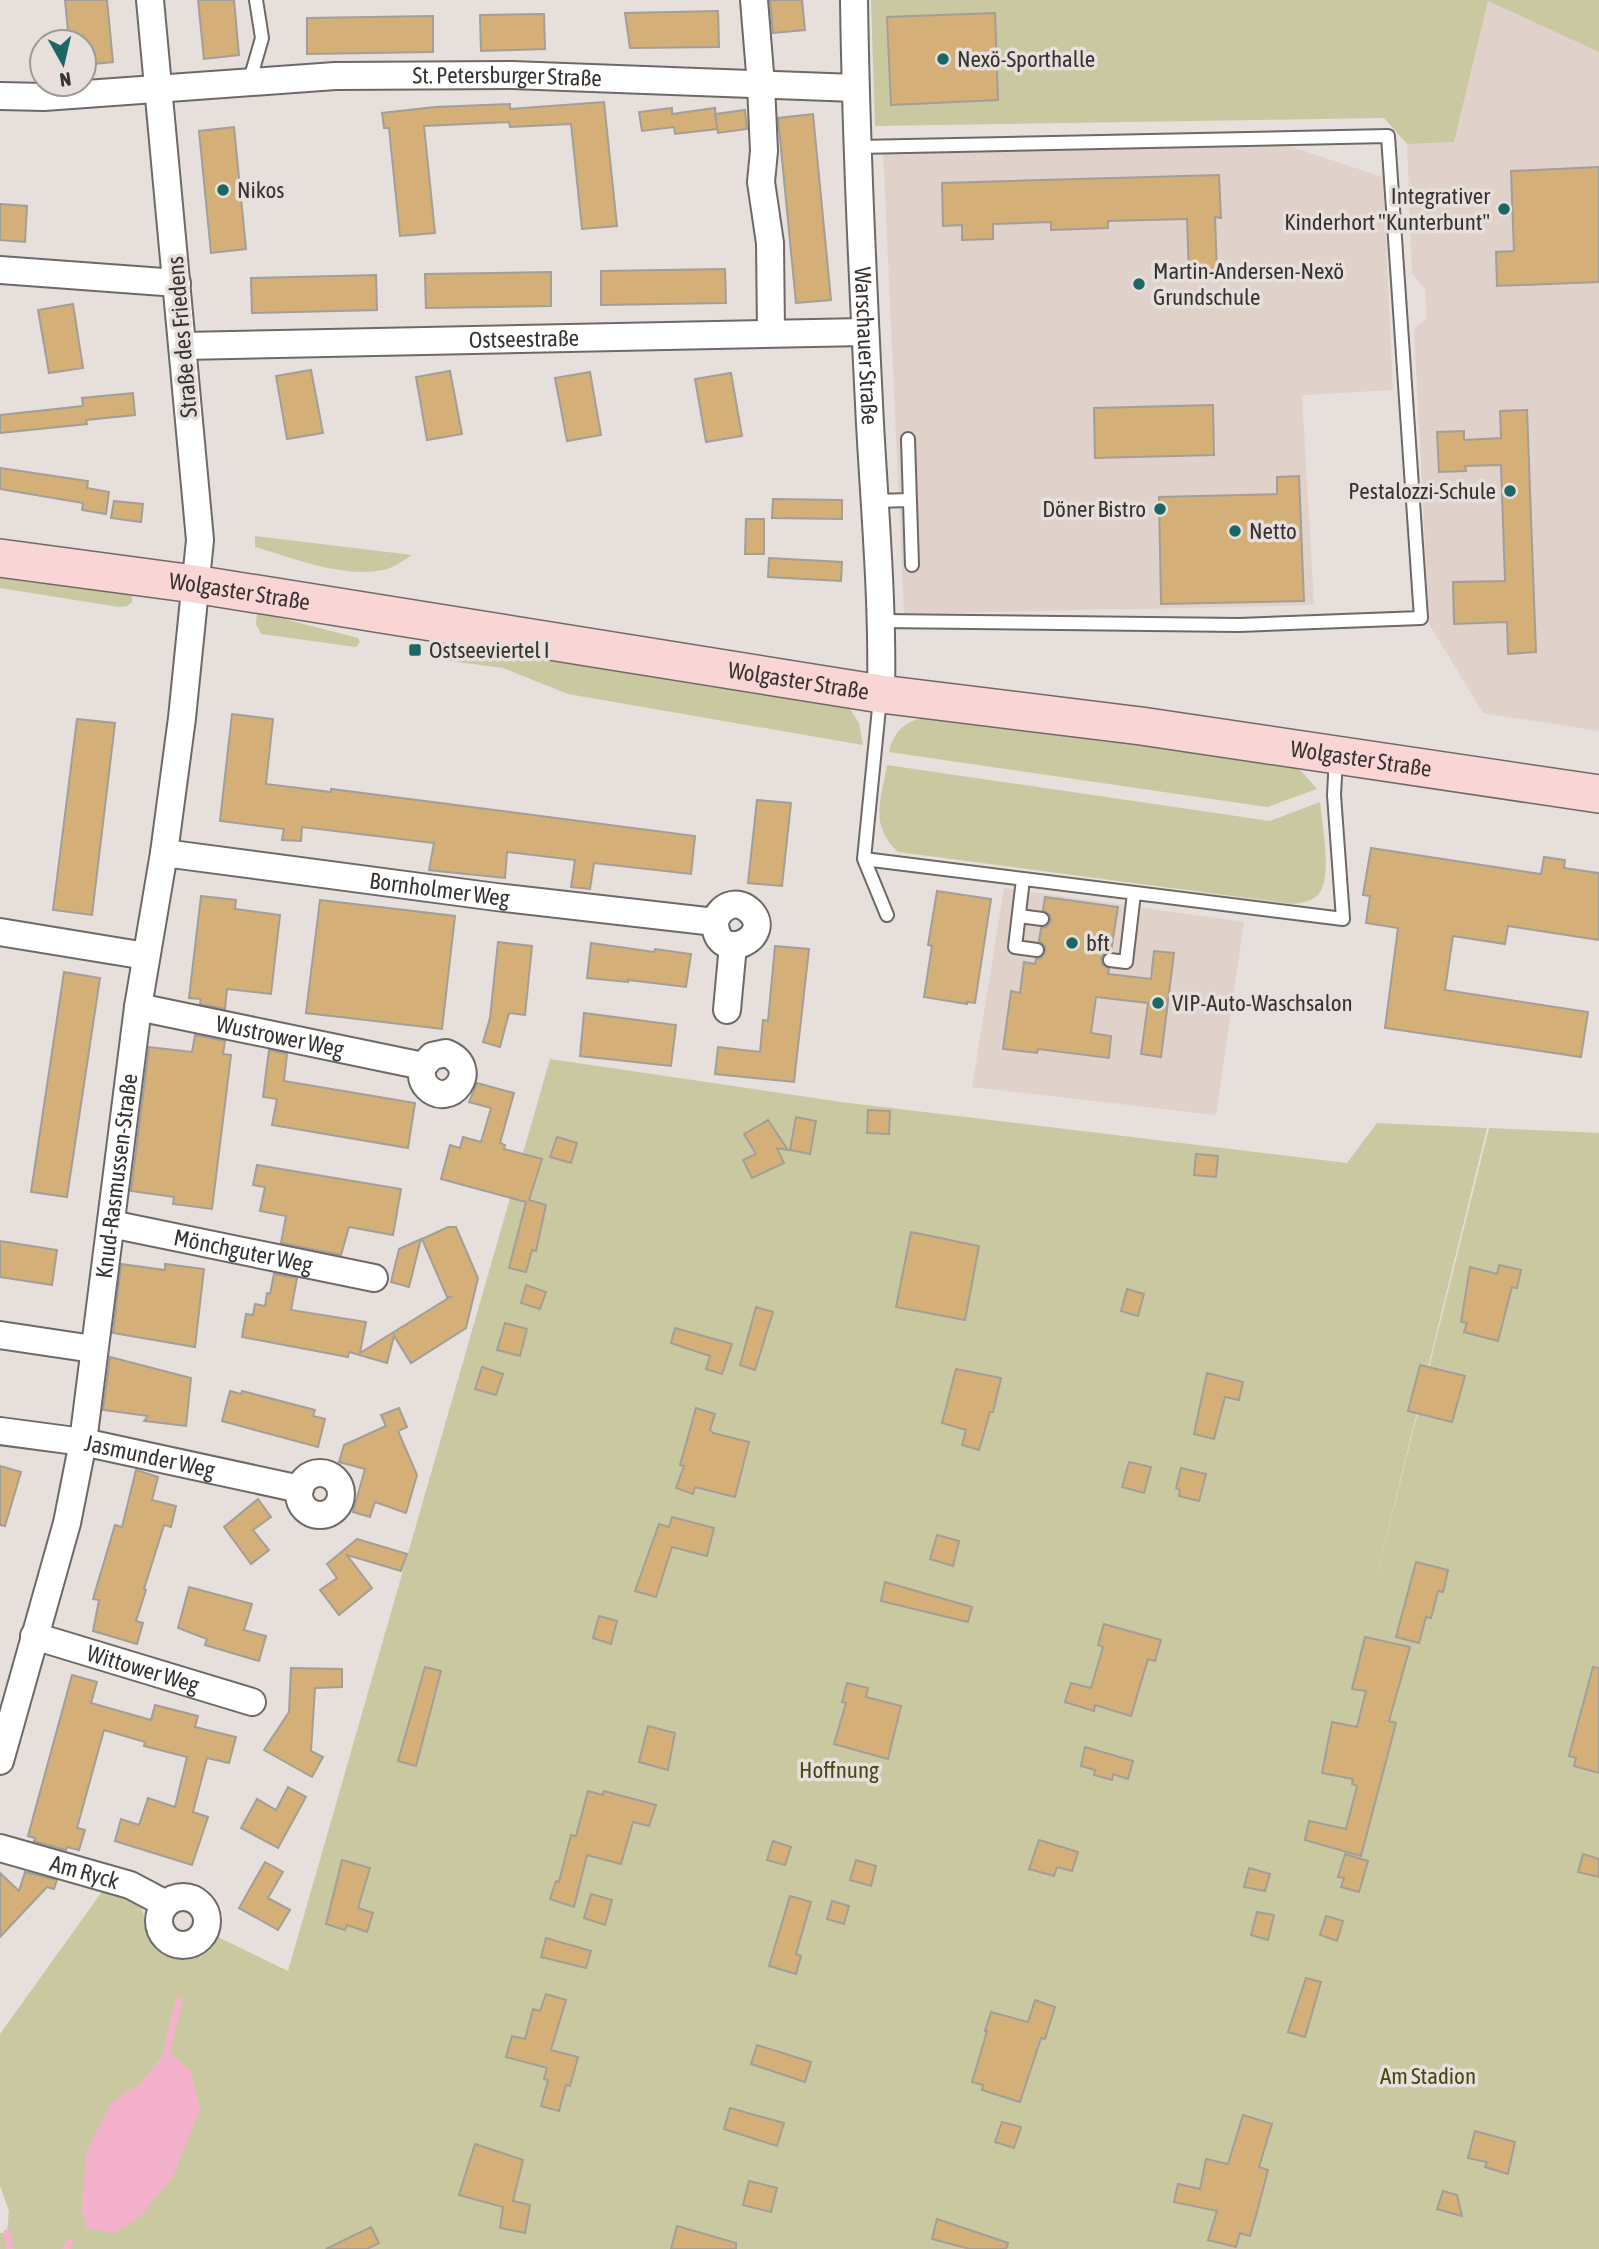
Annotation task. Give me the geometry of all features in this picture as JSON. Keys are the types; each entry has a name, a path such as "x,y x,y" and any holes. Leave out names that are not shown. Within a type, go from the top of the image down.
{"main road":[{"name":"Wolgaster Straße","path":"0,558 194,584 881,694 1141,726 1599,794"}],"street":[{"name":"Straße des Friedens","path":"150,0 200,529 194,584"},
{"path":"754,0 764,151 761,182 770,243 771,332"},
{"name":"Warschauer Straße","path":"853,0 881,621 881,694"},
{"name":"St. Petersburger Straße","path":"159,90 335,76 512,75 855,88"},
{"path":"0,96 44,97 159,90"},
{"path":"0,270 177,284"},
{"name":"Ostseestraße","path":"183,346 866,332"},
{"name":"Knud-Rasmussen-Straße","path":"0,1761 66,1524 83,1442 138,1007 164,853 182,718 194,584"},
{"name":"Bornholmer Weg","path":"164,853 496,897 715,922"},
{"path":"734,904 741,905 752,913 756,926 746,943 733,946 717,935 715,922 721,910 734,904"},
{"path":"0,932 146,956"},
{"path":"727,1010 733,946"},
{"name":"Wustrower Weg","path":"138,1007 423,1066"},
{"name":"Mönchguter Weg","path":"111,1224 374,1278"},
{"path":"0,1335 93,1349"},
{"name":"Jasmunder Weg","path":"0,1430 83,1442 300,1489"},
{"name":"Wittower Weg","path":"34,1636 252,1702"},
{"name":"Am Ryck","path":"0,1848 130,1885 166,1904"}],"lane":[{"path":"249,83 262,38 256,0"},
{"path":"858,147 1388,136 1422,618 1239,625 881,621"},
{"path":"908,439 912,565"},
{"path":"874,501 910,500"},
{"path":"881,694 864,859 887,915"},
{"path":"864,859 1135,893 1312,922 1343,919 1334,795 1336,757"},
{"path":"1023,879 1015,947 1037,950"},
{"path":"1110,960 1126,962 1135,893"},
{"path":"1018,916 1042,919"},
{"path":"1115,928 1130,930"}],"shaded area":[{"path":"1488,1 1599,52 1599,731 1483,713 1429,624 1414,329 1427,318 1425,289 1412,274 1407,144 1454,142"},
{"path":"1280,143 1383,177 1393,390 1302,395 1314,605 904,614 883,149"},
{"path":"1004,888 1244,922 1216,1115 972,1087"},
{"path":"167,2050 191,2071 200,2110 172,2178 139,2218 113,2233 86,2228 82,2210 86,2152 111,2103 142,2082"}],"green space":[{"path":"871,0 1599,0 1599,52 1488,1 1454,142 1407,144 1384,118 875,126"},
{"path":"255,536 412,555 387,569 367,572 334,569 255,547"},
{"path":"0,573 127,593 132,595 132,602 119,607 0,588"},
{"path":"257,612 358,638 360,642 356,647 261,634 256,624"},
{"path":"512,647 848,706 859,723 863,745 568,694 503,668 443,660 446,650"},
{"path":"942,715 1291,764 1317,789 1267,807 889,752 896,734 908,723"},
{"path":"887,765 1270,821 1320,802 1325,877 1318,895 1293,904 898,852 883,832 880,822 880,801"},
{"name":"Hoffnung","path":"550,1059 841,1102 1347,1163 1377,1123 1487,1128 1367,1615 1489,1128 1599,1133 1599,2249 0,2249 0,2233 7,2233 9,2211 0,2186 0,2034 106,1886 139,1901 154,1946 182,1954 206,1949 214,1935 288,1971","holes":["167,2050 86,2228 86,2152 111,2104 142,2082"]}],"building":[{"path":"65,0 107,0 113,62 98,64 98,28 68,28"},
{"path":"198,0 234,0 239,55 204,59"},
{"path":"770,0 802,0 805,30 773,33"},
{"path":"718,11 719,47 630,48 625,13"},
{"name":"Nexö-Sporthalle","path":"995,13 998,100 891,105 887,17"},
{"path":"544,14 545,49 481,51 480,15"},
{"path":"433,16 433,52 307,54 307,18"},
{"path":"604,102 617,226 582,229 571,124 510,127 509,122 424,126 435,233 400,236 389,128 384,128 382,113 435,107 510,104 510,109"},
{"path":"672,108 672,114 715,108 717,129 675,134 674,127 642,131 639,112"},
{"path":"745,110 747,129 718,133 715,114"},
{"path":"813,114 831,300 796,303 778,118"},
{"name":"Nikos","path":"234,127 246,249 211,253 199,131"},
{"path":"1599,167 1599,282 1497,286 1496,252 1514,251 1511,171"},
{"path":"1219,175 1221,218 1215,217 1217,275 1189,275 1187,219 1108,221 1108,228 1051,230 1051,222 993,224 993,239 962,240 962,225 943,226 942,183"},
{"path":"0,204 27,206 25,242 0,240"},
{"path":"725,269 726,303 601,305 601,271"},
{"path":"551,272 551,306 426,308 425,274"},
{"path":"376,275 377,310 252,313 251,278"},
{"path":"73,304 83,368 49,373 38,310"},
{"path":"311,370 323,433 287,439 276,376"},
{"path":"450,371 462,434 427,440 416,377"},
{"path":"590,372 601,435 567,441 555,378"},
{"path":"731,373 742,436 706,442 695,379"},
{"path":"133,393 135,415 86,420 87,424 0,433 0,415 83,406 82,398"},
{"path":"1213,405 1214,455 1095,458 1094,408"},
{"path":"1527,410 1536,652 1508,654 1507,622 1454,624 1453,582 1505,581 1501,465 1465,466 1466,471 1439,472 1437,432 1464,431 1464,440 1501,438 1500,411"},
{"path":"0,468 88,481 87,488 109,492 106,514 82,510 83,503 0,489"},
{"name":"Netto","path":"1299,476 1304,601 1161,604 1159,497 1277,494 1277,477"},
{"path":"773,499 842,500 842,519 772,518"},
{"path":"114,501 143,504 141,522 111,518"},
{"path":"746,519 764,519 764,554 745,554"},
{"path":"769,558 842,562 841,581 768,577"},
{"path":"232,714 273,719 266,784 331,792 331,789 695,836 691,874 594,863 590,889 571,887 575,860 507,852 505,878 429,870 434,843 302,827 301,841 282,840 284,829 220,821"},
{"path":"77,719 115,723 92,915 53,910"},
{"path":"757,800 791,803 782,886 748,883"},
{"path":"1371,848 1541,874 1544,857 1565,860 1564,868 1599,873 1599,940 1508,926 1505,944 1453,936 1445,990 1588,1012 1581,1057 1385,1028 1398,928 1366,923 1370,896 1363,895"},
{"path":"937,891 991,899 975,1003 924,997 932,946 928,945"},
{"path":"201,896 236,900 235,909 280,915 271,994 227,989 225,1009 200,1004 201,999 189,998"},
{"path":"1045,897 1118,907 1111,951 1101,958 1102,964 1109,969 1108,974 1151,979 1154,951 1174,953 1161,1057 1141,1054 1148,1003 1096,997 1091,1033 1111,1036 1109,1058 1038,1049 1037,1053 1003,1049 1011,991 1020,993 1024,962 1035,964 1036,959 1041,958 1045,952 1045,946 1039,941 1041,928 1051,921 1050,915 1043,910"},
{"path":"320,900 455,916 442,1029 306,1013"},
{"path":"498,942 532,946 525,1015 509,1013 500,1047 483,1042 490,1018"},
{"path":"591,943 691,954 686,987 587,978"},
{"path":"775,946 809,949 794,1082 715,1074 718,1047 760,1052 763,1020 768,1021"},
{"path":"64,972 100,978 67,1197 31,1192"},
{"path":"584,1013 676,1025 671,1066 580,1056"},
{"path":"195,1035 225,1041 223,1054 231,1055 212,1209 173,1204 174,1197 131,1191 149,1047 192,1052"},
{"path":"269,1050 287,1054 284,1081 415,1103 408,1148 272,1125 277,1099 263,1097"},
{"path":"477,1083 514,1093 500,1143 505,1145 504,1149 542,1159 529,1200 546,1205 536,1251 532,1250 526,1272 509,1268 526,1202 441,1179 450,1145 460,1148 463,1137 481,1142 491,1108 469,1102"},
{"path":"868,1110 890,1111 889,1134 867,1133"},
{"path":"796,1117 816,1121 810,1154 790,1150"},
{"path":"768,1120 788,1150 777,1148 784,1163 752,1178 743,1160 756,1154 744,1134"},
{"path":"557,1137 577,1143 571,1163 550,1157"},
{"path":"1196,1154 1218,1156 1216,1177 1194,1175"},
{"path":"257,1165 401,1189 393,1235 349,1227 341,1255 281,1243 286,1216 260,1211 265,1187 253,1185"},
{"path":"448,1227 456,1227 478,1278 466,1328 411,1363 394,1336 387,1363 349,1352 348,1357 242,1337 246,1314 253,1315 255,1304 265,1306 274,1274 297,1278 291,1310 366,1322 360,1353 450,1297 447,1297 422,1239"},
{"path":"911,1232 979,1246 965,1320 896,1307"},
{"path":"421,1239 409,1287 391,1282 399,1249"},
{"path":"0,1241 57,1250 52,1285 0,1277"},
{"path":"121,1264 165,1270 165,1264 204,1269 195,1347 113,1333"},
{"path":"1499,1265 1521,1270 1517,1288 1512,1287 1498,1341 1464,1332 1467,1323 1461,1322 1470,1267 1497,1274"},
{"path":"526,1285 546,1292 540,1309 521,1303"},
{"path":"1127,1289 1144,1294 1138,1316 1121,1311"},
{"path":"756,1307 773,1312 755,1370 740,1365"},
{"path":"505,1323 527,1329 520,1356 497,1350"},
{"path":"675,1328 732,1344 722,1374 706,1369 710,1356 671,1343"},
{"path":"110,1357 191,1378 186,1426 144,1421 148,1416 103,1410"},
{"path":"1420,1365 1465,1376 1452,1422 1408,1411"},
{"path":"482,1367 503,1374 496,1395 475,1389"},
{"path":"956,1369 1001,1378 993,1412 990,1412 979,1450 962,1445 966,1430 942,1423"},
{"path":"1207,1373 1243,1382 1239,1400 1225,1397 1214,1439 1194,1434"},
{"path":"230,1391 241,1394 242,1391 315,1410 313,1416 325,1419 318,1447 222,1421"},
{"path":"399,1408 407,1427 398,1431 417,1475 406,1513 375,1502 370,1517 353,1512 365,1469 339,1462 344,1445 386,1426 381,1415"},
{"path":"696,1408 715,1414 710,1430 713,1433 749,1442 735,1497 695,1487 693,1494 676,1488 684,1466 680,1465"},
{"path":"1129,1462 1151,1467 1144,1493 1122,1487"},
{"path":"0,1466 21,1472 5,1526 0,1525"},
{"path":"1181,1468 1206,1474 1199,1501 1179,1496 1180,1490 1176,1488"},
{"path":"136,1470 158,1477 152,1500 176,1506 171,1527 164,1525 144,1589 146,1590 136,1621 143,1623 137,1644 93,1631 99,1600 93,1599 115,1525 122,1527"},
{"path":"258,1499 271,1517 253,1530 269,1550 251,1564 224,1527"},
{"path":"672,1517 714,1528 707,1556 672,1547 656,1597 635,1591 659,1524 669,1527"},
{"path":"937,1535 959,1541 953,1566 930,1559"},
{"path":"357,1539 407,1554 401,1571 347,1555 372,1588 339,1615 320,1590 337,1578 327,1564"},
{"path":"1416,1562 1448,1570 1443,1592 1438,1591 1431,1618 1426,1617 1419,1643 1396,1637"},
{"path":"885,1582 972,1607 968,1622 881,1601"},
{"path":"189,1587 252,1604 244,1630 266,1636 259,1661 205,1645 207,1639 178,1628"},
{"path":"599,1616 617,1621 611,1644 593,1638"},
{"path":"1104,1624 1161,1640 1155,1661 1148,1659 1131,1716 1095,1705 1094,1711 1065,1702 1071,1683 1091,1688 1103,1647 1098,1645"},
{"path":"1365,1637 1410,1647 1389,1721 1396,1723 1361,1856 1305,1840 1309,1821 1346,1829 1357,1786 1352,1784 1353,1779 1322,1773 1332,1722 1357,1727 1366,1691 1352,1689"},
{"path":"425,1667 441,1671 416,1766 398,1761"},
{"path":"1593,1667 1599,1668 1599,1773 1574,1766 1576,1758 1569,1756"},
{"path":"291,1668 342,1669 342,1687 315,1688 311,1751 323,1757 312,1777 264,1750 289,1712"},
{"path":"72,1675 97,1682 91,1703 151,1720 155,1705 198,1716 195,1727 236,1737 229,1763 207,1758 193,1812 208,1817 192,1865 115,1841 121,1819 139,1825 148,1798 175,1807 187,1757 144,1746 145,1742 104,1730 77,1828 85,1830 79,1850 67,1847 66,1850 34,1841 35,1838 28,1836"},
{"path":"847,1683 868,1688 866,1697 901,1706 888,1759 834,1744 846,1703 842,1702"},
{"path":"648,1726 675,1733 668,1770 639,1762"},
{"path":"1085,1747 1133,1761 1128,1779 1113,1774 1112,1780 1094,1775 1095,1770 1081,1766"},
{"path":"288,1787 306,1797 278,1848 241,1828 257,1799 276,1810"},
{"path":"588,1791 603,1795 604,1791 656,1805 649,1826 633,1822 621,1864 587,1855 574,1907 550,1899 556,1881 559,1882 571,1835 576,1836"},
{"path":"1039,1840 1078,1852 1072,1871 1057,1867 1054,1876 1029,1869"},
{"path":"773,1841 791,1847 785,1865 767,1860"},
{"path":"1345,1854 1368,1861 1359,1892 1341,1887 1344,1878 1338,1877"},
{"path":"1583,1854 1599,1859 1599,1877 1578,1872"},
{"path":"342,1860 370,1868 358,1908 373,1913 367,1932 347,1925 345,1930 326,1924"},
{"path":"856,1860 876,1866 871,1886 850,1880"},
{"path":"265,1862 283,1872 268,1898 290,1910 278,1930 239,1908"},
{"path":"1249,1868 1270,1874 1265,1891 1244,1887"},
{"path":"25,1872 57,1880 54,1889 47,1887 0,1937 0,1873 19,1891"},
{"path":"591,1894 612,1900 605,1925 584,1918"},
{"path":"790,1896 811,1902 796,1954 801,1956 796,1974 769,1966"},
{"path":"832,1901 849,1906 844,1924 827,1919"},
{"path":"1257,1912 1274,1915 1268,1940 1251,1935"},
{"path":"1326,1916 1343,1921 1337,1941 1320,1935"},
{"path":"546,1938 591,1951 586,1968 541,1957"},
{"path":"1306,1978 1321,1982 1305,2037 1288,2032"},
{"path":"546,1994 566,2000 551,2050 578,2057 559,2111 541,2106 548,2080 544,2079 547,2068 506,2057 512,2036 525,2039 533,2009 540,2011"},
{"path":"1035,2000 1055,2007 1045,2039 1041,2038 1020,2102 982,2090 983,2085 972,2082 991,2012 1028,2022"},
{"path":"757,2045 811,2062 805,2082 751,2064"},
{"path":"730,2108 784,2123 777,2146 724,2129"},
{"path":"1243,2115 1272,2124 1259,2167 1268,2170 1250,2236 1240,2233 1236,2247 1208,2240 1217,2211 1174,2202 1178,2184 1200,2189 1206,2159 1228,2164"},
{"path":"1002,2122 1021,2127 1014,2148 995,2142"},
{"path":"1475,2131 1515,2142 1508,2174 1485,2167 1487,2162 1468,2158"},
{"path":"475,2144 523,2160 513,2201 530,2205 525,2233 500,2228 503,2207 459,2195"},
{"path":"749,2181 777,2188 771,2212 743,2205"},
{"path":"1443,2191 1457,2195 1462,2216 1437,2209"},
{"path":"937,2219 1008,2243 1006,2249 970,2249 932,2239"},
{"path":"677,2226 736,2243 736,2249 671,2249"},
{"path":"371,2227 379,2243 367,2249 326,2249"}],"waterway":[{"path":"167,2050 179,2001"},
{"path":"7,2233 10,2249"},
{"path":"65,2249 70,2243"}],"place":[{"name":"Nexö-Sporthalle","path":"943,59"},
{"name":"Nikos","path":"223,190"},
{"name":"Integrativer Kinderhort \"Kunterbunt\"","path":"1504,209"},
{"name":"Martin-Andersen-Nexö Grundschule","path":"1139,284"},
{"name":"Pestalozzi-Schule","path":"1510,491"},
{"name":"Döner Bistro","path":"1160,509"},
{"name":"Netto","path":"1235,531"},
{"name":"Ostseeviertel I","path":"415,650"},
{"name":"bft","path":"1072,943"},
{"name":"VIP-Auto-Waschsalon","path":"1158,1003"}],"park label":[{"name":"Am Stadion","path":"1428,2076"}]}
